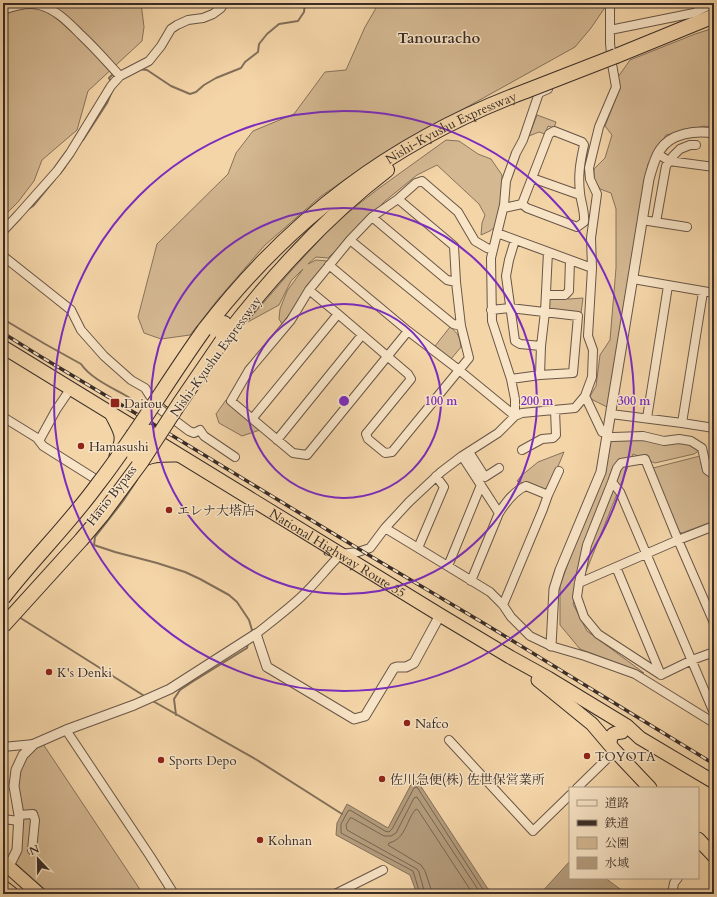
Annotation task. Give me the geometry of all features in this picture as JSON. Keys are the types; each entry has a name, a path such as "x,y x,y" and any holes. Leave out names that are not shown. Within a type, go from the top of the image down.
{"highway":[{"name":"Nishi-Kyushu Expressway","path":"6,605 30,565 98,486 119,457 184,358 224,304 247,277 282,242 317,211 363,176 412,144 462,117 526,91 614,60 714,16"},
{"name":"Nishi-Kyushu Expressway","path":"6,605 81,540 102,515 142,461 179,404 240,317 301,246 350,200 384,172 442,134 491,107 526,91"},
{"path":"169,399 233,310 279,260 328,214 368,180 420,145 442,134"},
{"path":"6,605 83,520 133,458 202,343 232,302 250,280 317,211"},
{"name":"National Highway Route 35","path":"3,347 440,615 627,726 640,738"},
{"path":"110,413 120,433 121,440 116,456"},
{"name":"Hario Bypass","path":"6,605 48,540 127,441 135,435 143,433 146,440 145,449 133,458"},
{"path":"133,458 140,462 153,456 178,455"},
{"path":"6,605 114,475 133,458"},
{"name":"National Highway Route 35","path":"510,657 567,704"},
{"path":"548,678 586,707 613,747"},
{"path":"567,704 628,735 640,738 714,782"},
{"path":"567,704 592,724 649,787"},
{"path":"613,747 611,737 617,732 622,732"},
{"path":"699,840 714,856"},
{"path":"5,867 39,894"}],"street":[{"path":"3,231 57,171 70,153 111,86 120,76 149,60 161,46 171,29 188,20 200,17 203,18 213,14 221,8 224,3"},
{"path":"3,747 34,744 170,689 256,634 300,598 341,554 358,552 370,548 385,528 436,476 465,454 498,433 514,416 522,413 575,408 585,396 592,377 593,350 588,336 592,268 591,238 597,194 590,179 589,168 599,127 616,87 610,30 610,3"},
{"path":"3,10 22,5 38,4 49,8 66,20 100,53 120,76"},
{"path":"610,30 694,13 714,4"},
{"path":"514,416 515,399 492,321 491,310 491,258 504,208 506,181 516,153 523,140 539,93 614,60"},
{"path":"554,131 582,142 584,145 579,174 580,195 585,215 584,222 577,227 526,208 522,204 549,134 554,131"},
{"path":"552,646 554,589 560,570 601,472 649,179 654,162 661,149 672,139 699,131 714,133"},
{"path":"656,222 666,166 680,149 690,145 696,145"},
{"path":"658,154 669,161 714,167"},
{"path":"532,178 580,195"},
{"path":"408,330 307,455 293,453 231,401 249,370 290,320 309,290 350,240 372,217 398,199 416,183 422,181 458,212 475,240 493,250"},
{"path":"309,290 408,374 411,379 366,434 368,439 385,452 392,452 469,358 461,326 454,246 398,199"},
{"path":"504,208 522,204"},
{"path":"372,217 447,280 456,282"},
{"path":"642,220 687,227"},
{"path":"497,233 592,268"},
{"path":"350,240 453,324 461,326"},
{"path":"515,240 506,276 515,341 520,344 541,346"},
{"path":"540,375 548,252"},
{"path":"3,256 71,310 81,330 104,356 131,380 146,388 158,407 188,431 194,432 200,430 204,436 235,457"},
{"path":"546,294 565,295 569,291 570,260"},
{"path":"329,265 514,416"},
{"path":"633,279 714,293"},
{"path":"647,418 668,286"},
{"path":"682,422 703,292"},
{"path":"491,310 510,308 578,316 573,373 510,379"},
{"path":"252,418 338,314"},
{"path":"277,440 362,335"},
{"path":"39,441 56,410 71,388"},
{"path":"585,396 602,432"},
{"path":"526,450 542,439 553,438 556,435 555,410"},
{"path":"611,414 682,422 714,428"},
{"path":"3,417 37,438 42,446 97,480"},
{"path":"613,437 643,436 664,441 679,439 691,441 702,448 707,470 714,475"},
{"path":"465,454 485,477 499,468"},
{"path":"465,454 481,486 499,513"},
{"path":"661,675 598,634 584,617 577,597 587,545 617,468 621,463 645,459 714,623"},
{"path":"503,605 548,495 559,472"},
{"path":"418,548 444,487 436,476"},
{"path":"612,482 620,492 714,713"},
{"path":"448,566 481,486"},
{"path":"471,580 499,513 505,504 520,488 526,486 548,495"},
{"path":"385,528 490,592 503,605 511,617 530,636 552,646 635,674 714,721"},
{"path":"579,583 678,540 713,529"},
{"path":"616,567 661,675"},
{"path":"256,634 267,667 354,719 365,716 394,668 406,667 414,663 440,615"},
{"path":"661,675 692,660 714,652"},
{"path":"66,730 174,894"},
{"path":"449,740 533,831 569,796"},
{"path":"5,867 16,850 19,818 14,786 16,770 24,755 34,744"},
{"path":"578,787 613,747"},
{"path":"3,819 19,818 33,814 35,820 32,850"},
{"path":"335,894 383,870"},
{"path":"672,894 674,883 677,879"}],"green space":[{"path":"3,3 141,3 144,27 142,41 88,91 77,130 42,160 34,181 18,202 3,217"},
{"path":"379,3 608,3 591,28 575,47 379,156 320,197 265,245 219,298 190,335 161,339 144,333 138,317 157,244 228,174 236,153 253,131 294,114 325,72 346,70 365,27"},
{"path":"714,28 714,128 704,126 666,135 648,164 609,408 589,398 596,386 600,355 610,340 616,268 616,209 611,193 600,189 594,179 594,169 605,158 612,135 605,126 620,88 618,77 630,60"},
{"path":"537,115 556,122 554,128 548,126 545,134 539,132 529,136"},
{"path":"446,140 459,141 478,154 491,159 502,175 502,196 495,227 481,235 482,223 485,215 479,204 437,165 417,175 385,201 328,258 316,257 308,264 316,260 328,261 282,324 279,319 280,309 287,291 303,269 291,281 279,305 246,323 336,222 378,189"},
{"path":"552,297 569,299 583,298 581,313 551,310 547,306 548,300"},
{"path":"450,327 458,336 461,347 451,359 435,346"},
{"path":"226,400 260,430 242,436 219,423 216,414"},
{"path":"688,438 702,449 694,454 655,463 633,454 573,604 587,631 644,673 580,649 560,625 560,586 612,439"},
{"path":"564,452 549,488 544,490 517,481 538,462"},
{"path":"700,456 703,470 714,478 714,521 682,533 679,532 653,473 653,468"},
{"path":"41,741 143,894 50,894 12,860 19,821 14,786 23,755"}],"water":[{"path":"414,779 420,785 488,889 506,894 417,894 410,875 336,835 337,823 347,804 388,828"},
{"path":"569,862 569,879 606,879 627,894 540,894"}],"waterway":[{"path":"139,69 147,70 171,86 190,94 196,92 216,78 241,68 245,62 258,52 259,44 267,34 279,24 298,21 304,12 305,3"},
{"path":"111,82 109,78 114,73"},
{"path":"83,140 107,103 112,91"},
{"path":"59,174 65,167"},
{"path":"27,210 33,206 55,179"},
{"path":"3,319 81,364 97,379 130,398"},
{"path":"137,480 95,537 94,545 185,572 229,595 237,602 249,620 252,630 251,633"},
{"path":"19,617 146,697"},
{"path":"176,715 174,699 180,690 247,648 248,643"},
{"path":"151,700 257,760 342,814"}],"railway":[{"path":"3,333 714,764"}],"place":[{"name":"Daitou","path":"115,403"},
{"name":"Hamasushi","path":"81,446"},
{"name":"エレナ大塔店","path":"169,510"},
{"name":"K's Denki","path":"49,672"},
{"name":"Nafco","path":"407,723"},
{"name":"TOYOTA","path":"587,756"},
{"name":"Sports Depo","path":"161,760"},
{"name":"佐川急便(株) 佐世保営業所","path":"382,779"},
{"name":"Kohnan","path":"260,840"}],"district":[{"name":"Tanouracho","path":"439,38"}]}
